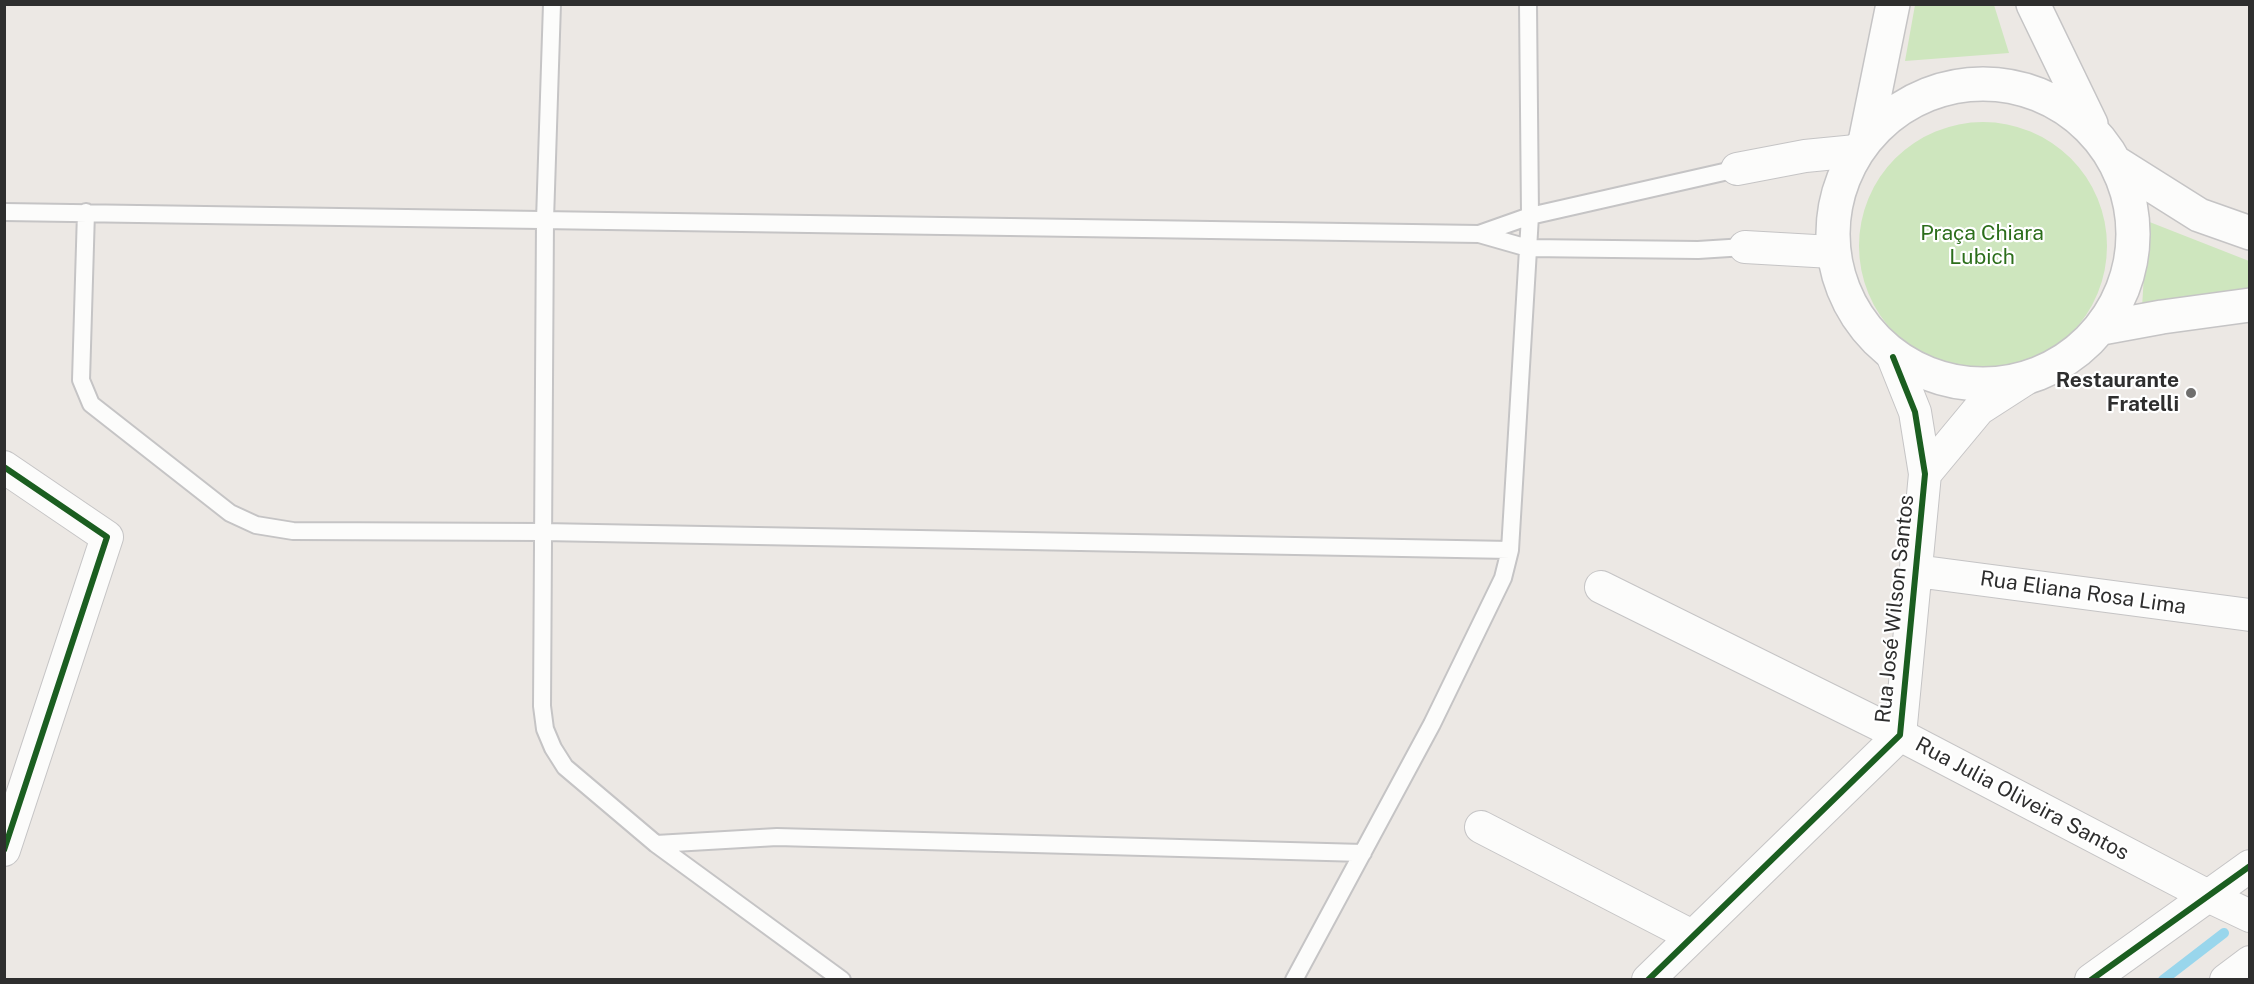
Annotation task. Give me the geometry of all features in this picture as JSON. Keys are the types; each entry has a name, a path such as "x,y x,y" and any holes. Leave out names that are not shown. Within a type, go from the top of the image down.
{"street":[{"path":"1893,4 1861,144 1840,183 1832,217 1832,252 1842,292 1863,328 1893,357 1976,385 2024,380"},
{"path":"1925,474 1979,409 2024,380 2067,360 2102,328 2124,290 2134,248 2132,204 2118,164 2095,131 2034,4"},
{"path":"1737,169 1861,144 1898,109 1937,90 1979,83 2022,88 2061,104 2095,131"},
{"path":"2118,164 2199,215 2250,233"},
{"path":"1745,247 1832,252"},
{"path":"2102,328 2250,305"},
{"name":"Rua José Wilson Santos","path":"1648,980 1900,735 1925,474 1915,412 1893,357"},
{"path":"4,467 107,537 4,850"},
{"name":"Rua Eliana Rosa Lima","path":"1916,571 2250,615"},
{"name":"Rua Julia Oliveira Santos","path":"1601,587 1900,735 2250,916"},
{"path":"1481,826 1692,936"},
{"path":"2091,980 2250,866"},
{"path":"2226,980 2250,962"}],"lane":[{"path":"552,4 545,220 542,706 545,729 565,767 656,844 842,980"},
{"path":"1294,980 1447,692 1503,578 1510,550 1530,216 1528,4"},
{"path":"1479,234 1530,216 1737,169"},
{"path":"4,212 1479,234 1528,248 1698,250 1745,247"},
{"path":"86,212 81,380 91,404 230,513 256,525 293,531 543,532 1510,550"},
{"path":"656,844 777,837 1363,853"}],"green space":[{"path":"1915,5 1994,5 2009,53 1905,61"},
{"name":"Praça Chiara Lubich","path":"1971,122 1995,122 2019,127 2042,136 2071,158 2093,187 2098,198 2105,222 2107,246 2105,270 2098,294 2093,305 2071,334 2042,356 2031,361 1995,370 1971,370 1947,365 1924,356 1904,342 1887,325 1873,305 1864,282 1859,258 1859,234 1864,210 1873,187 1887,167 1904,150 1924,136 1947,127"},
{"path":"2147,221 2249,261 2249,290 2142,308"}],"waterway":[{"path":"2163,980 2224,933"}],"cycle path":[{"path":"1648,980 1900,735 1925,474 1915,412 1893,357"},
{"path":"4,467 107,537 4,850"},
{"path":"2091,980 2250,866"}],"place":[{"name":"Restaurante Fratelli","path":"2191,393"}]}
